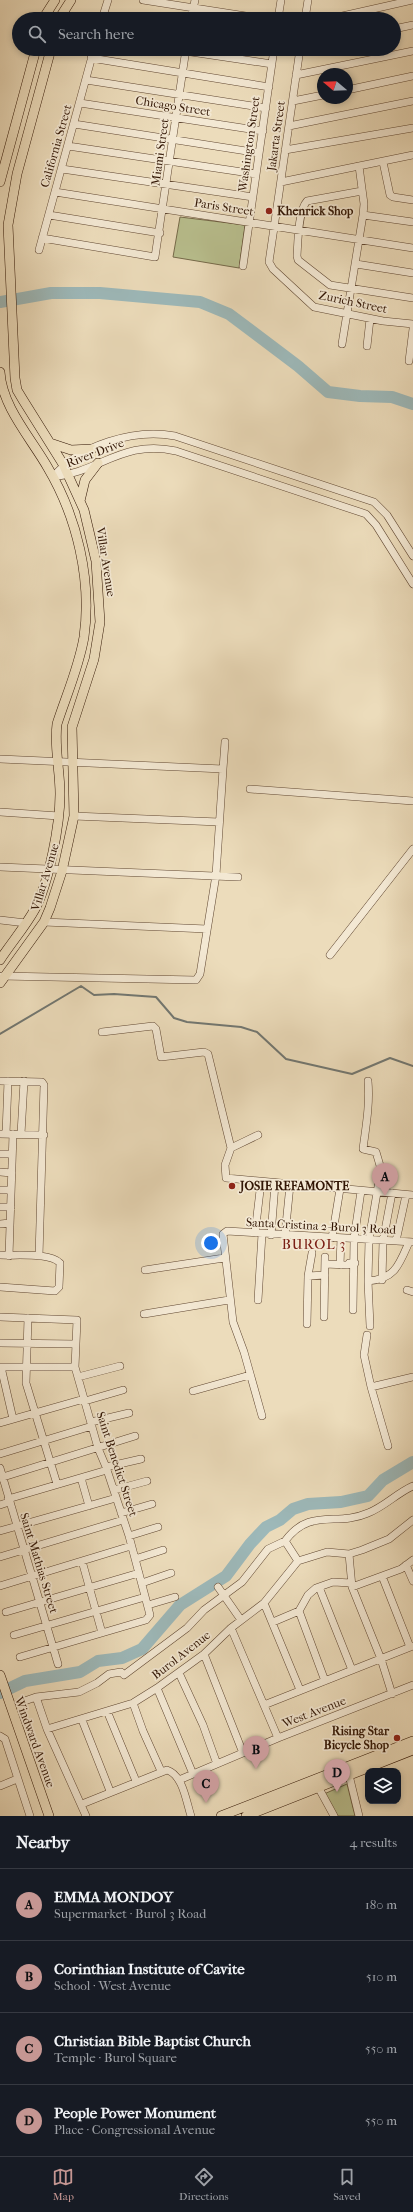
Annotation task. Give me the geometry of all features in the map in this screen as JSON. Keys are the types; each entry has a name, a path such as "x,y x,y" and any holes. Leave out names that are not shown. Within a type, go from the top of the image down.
{"main road":[{"path":"48,12 55,0"},
{"path":"63,12 71,0"},
{"path":"0,182 34,56"},
{"name":"Villar Avenue","path":"2,979 44,922 62,871 74,816 72,727 94,659 100,622 96,561 92,539 80,501 64,464 17,390 14,378 8,225 17,174 48,56"},
{"name":"Villar Avenue","path":"0,372 4,395 53,477 70,514 78,543 85,600 85,626 80,655 57,724 60,793 59,816 48,869 38,903 0,960"},
{"path":"50,443 71,450 92,449"},
{"path":"80,501 85,480 98,463"},
{"name":"Windward Avenue","path":"1,1679 49,1816"},
{"path":"246,1816 413,1741"},
{"path":"348,1771 413,1750"},
{"path":"221,1816 316,1784"}],"street":[{"path":"104,12 108,0"},
{"path":"143,0 220,12"},
{"path":"193,12 195,0"},
{"path":"279,12 281,0"},
{"path":"306,12 308,0"},
{"path":"360,12 413,0"},
{"path":"401,28 413,25"},
{"path":"401,53 413,51"},
{"name":"Miami Street","path":"42,238 154,257 160,233 185,56"},
{"path":"223,56 272,64"},
{"name":"Washington Street","path":"243,266 273,56"},
{"name":"Jakarta Street","path":"273,226 300,56"},
{"path":"296,75 389,56"},
{"path":"91,58 269,87"},
{"name":"California Street","path":"39,250 91,58"},
{"path":"353,89 413,76"},
{"path":"86,80 180,96 266,108"},
{"path":"292,101 317,96"},
{"path":"289,126 413,101"},
{"name":"Chicago Street","path":"80,103 262,130"},
{"path":"74,124 259,153"},
{"path":"285,150 413,128"},
{"path":"68,146 256,174"},
{"path":"281,182 413,155"},
{"path":"383,162 390,195 393,197 413,200"},
{"path":"342,344 363,215 359,166"},
{"path":"62,169 167,183 253,197"},
{"path":"362,191 307,201 304,205 298,231 298,260 326,283 351,289 413,298"},
{"name":"Paris Street","path":"55,192 359,241 413,248"},
{"path":"49,215 160,233"},
{"path":"363,215 413,222"},
{"name":"Zurich Street","path":"273,226 270,262 273,269 314,306 347,315 413,324"},
{"path":"356,264 413,273"},
{"path":"367,346 370,319"},
{"path":"409,361 413,329"},
{"name":"River Drive","path":"53,477 64,464 92,449 122,437 143,433 164,434 362,496 374,502 383,510 413,556"},
{"name":"River Drive","path":"53,477 70,476 118,454 135,449 168,449 363,512 376,525 413,584"},
{"path":"2,979 196,980 200,974 216,875 225,742"},
{"path":"0,759 223,768"},
{"path":"250,789 413,801"},
{"path":"0,812 59,816"},
{"path":"74,816 219,822"},
{"path":"330,955 413,849"},
{"path":"0,867 62,871 216,875 238,877"},
{"path":"0,920 26,923"},
{"path":"44,922 207,929"},
{"path":"102,1032 153,1026 156,1029 161,1057 204,1052 208,1054 232,1148 225,1165 224,1175 229,1179 409,1195 396,1241"},
{"path":"8,1080 6,1134 12,1154 9,1256"},
{"path":"0,1081 24,1081 44,1084 44,1135 39,1256"},
{"path":"21,1134 24,1081"},
{"path":"368,1081 368,1118 363,1149 376,1152 381,1168 369,1240 368,1282 370,1326"},
{"path":"6,1134 44,1135"},
{"path":"232,1148 258,1135"},
{"path":"0,1154 12,1154"},
{"path":"0,1172 12,1173"},
{"path":"258,1300 261,1182"},
{"path":"271,1235 275,1184"},
{"path":"285,1235 290,1185"},
{"path":"332,1238 340,1189"},
{"path":"0,1190 11,1190"},
{"path":"353,1310 355,1263 354,1239 361,1191"},
{"path":"382,1280 383,1241 392,1193"},
{"path":"0,1207 11,1207"},
{"path":"0,1224 10,1223"},
{"name":"Santa Cristina 2-Burol 3 Road","path":"224,1258 222,1239 223,1234 227,1231 271,1235 411,1242"},
{"path":"340,1265 341,1238"},
{"path":"368,1282 382,1280 390,1276 411,1242"},
{"path":"307,1324 308,1276 312,1253"},
{"path":"0,1255 39,1256 56,1260 60,1263 59,1287 57,1290 0,1286"},
{"path":"145,1270 224,1258 234,1327 262,1416"},
{"path":"324,1317 325,1260 340,1265 355,1263"},
{"path":"308,1276 325,1275"},
{"path":"144,1314 229,1300"},
{"path":"0,1317 28,1318 26,1383 57,1484"},
{"name":"Saint Benedict Street","path":"28,1318 76,1319 78,1323 75,1367 98,1448 107,1468 129,1536 148,1605 150,1615 146,1620 102,1633"},
{"path":"367,1335 364,1355 371,1388 388,1446"},
{"path":"0,1342 76,1344"},
{"path":"78,1376 120,1366"},
{"path":"13,1419 0,1367 75,1367"},
{"path":"193,1391 250,1375"},
{"path":"371,1388 413,1377"},
{"path":"0,1423 123,1390"},
{"path":"0,1454 44,1441 91,1424 130,1413"},
{"path":"1,1478 135,1436"},
{"path":"0,1505 57,1484 141,1459"},
{"name":"Saint Mathias Street","path":"0,1468 1,1478 33,1577 58,1664"},
{"path":"81,1478 89,1506"},
{"path":"114,1490 147,1481"},
{"path":"19,1703 36,1697 79,1692 114,1672 121,1672 124,1675 187,1628 204,1610 242,1582 268,1549 285,1541 290,1534 302,1525 322,1518 343,1520 369,1513 413,1486"},
{"path":"0,1532 116,1498"},
{"path":"0,1557 122,1516 152,1504"},
{"path":"285,1541 298,1561 326,1552 349,1554 389,1539 413,1520"},
{"path":"129,1536 158,1527"},
{"path":"0,1586 131,1546"},
{"path":"135,1559 163,1550"},
{"path":"349,1554 351,1585 381,1659 392,1694"},
{"path":"272,1622 299,1611 308,1595 319,1587 333,1582 351,1585 401,1569 413,1560"},
{"path":"20,1657 102,1633 82,1561"},
{"name":"Burol Avenue","path":"47,1729 82,1720 133,1703 157,1688 204,1654 231,1628 264,1603 298,1561"},
{"path":"406,1565 413,1581"},
{"path":"6,1612 139,1573"},
{"path":"142,1583 171,1573"},
{"path":"264,1705 411,1647 382,1576"},
{"path":"319,1587 352,1670"},
{"path":"218,1588 241,1620"},
{"path":"14,1635 145,1597"},
{"path":"148,1605 175,1597"},
{"path":"264,1603 300,1690"},
{"path":"299,1611 325,1681"},
{"path":"231,1628 278,1738"},
{"path":"204,1654 243,1753"},
{"path":"179,1673 203,1725 217,1764"},
{"name":"West Avenue","path":"179,1780 278,1738 413,1685"},
{"path":"157,1688 193,1774"},
{"path":"36,1697 47,1729 82,1804 86,1816"},
{"path":"133,1703 143,1731 161,1771"},
{"path":"107,1711 136,1781"},
{"path":"82,1720 110,1791"},
{"path":"0,1736 5,1739 30,1816"},
{"path":"82,1804 110,1791 161,1771 170,1771 179,1780 191,1816"},
{"path":"348,1771 359,1816"},
{"path":"0,1786 17,1779"},
{"path":"316,1784 334,1816"}],"green space":[{"path":"180,217 245,225 239,268 173,257"},
{"path":"347,1784 355,1816 338,1816 324,1794"}],"waterway":[{"path":"0,302 51,293 100,293 200,302 229,314 298,366 328,392 360,396 392,397 413,404"},
{"path":"0,1034 81,986 94,995 114,994 156,997 174,1018 187,1022 241,1027 257,1032 286,1059 352,1074 390,1058 413,1066"},
{"path":"0,1693 25,1681 80,1672 98,1661 122,1658 142,1649 180,1605 226,1576 250,1544 266,1527 280,1520 293,1509 308,1504 341,1502 368,1496 383,1480 413,1462"}],"place":[{"name":"Khenrick Shop","path":"269,211"},
{"name":"JOSIE REFAMONTE","path":"232,1186"},
{"name":"EMMA MONDOY","path":"385,1196"},
{"name":"Rising Star Bicycle Shop","path":"397,1738"},
{"name":"Corinthian Institute of Cavite","path":"256,1769"},
{"name":"People Power Monument","path":"337,1792"},
{"name":"Christian Bible Baptist Church","path":"206,1803"}],"district":[{"name":"BUROL 3","path":"314,1244"}]}
